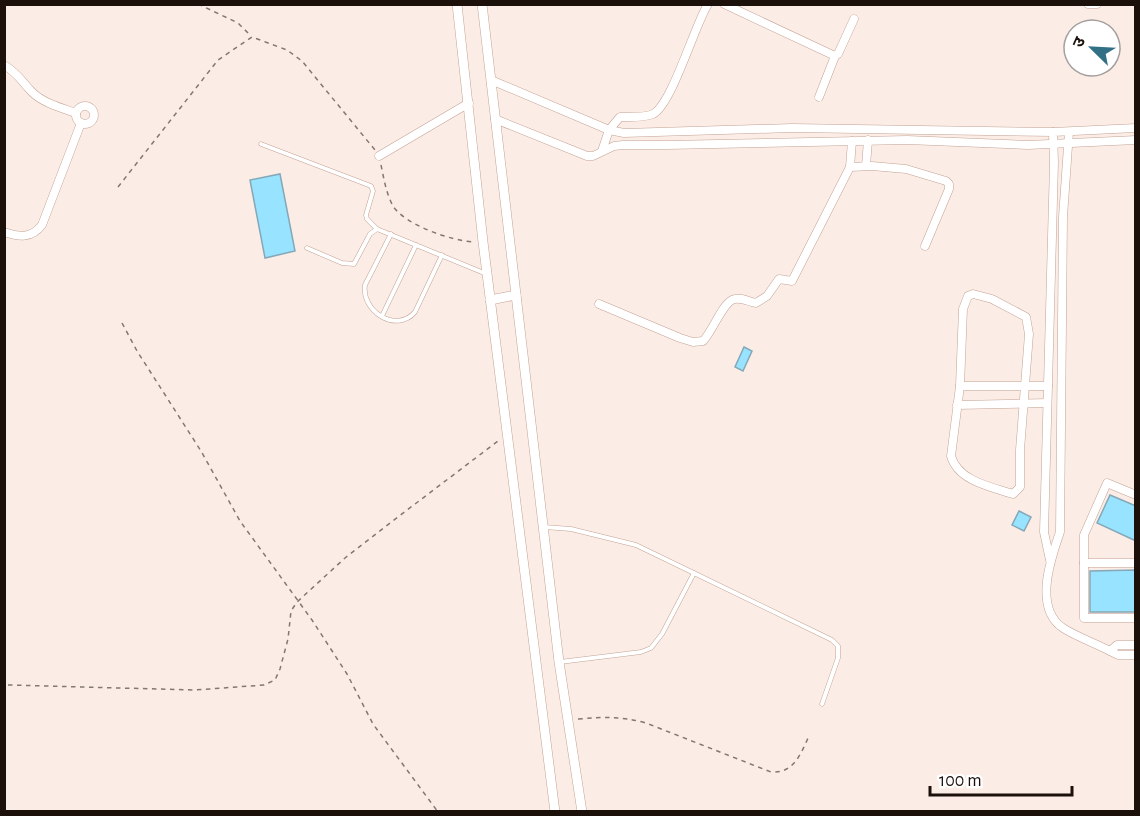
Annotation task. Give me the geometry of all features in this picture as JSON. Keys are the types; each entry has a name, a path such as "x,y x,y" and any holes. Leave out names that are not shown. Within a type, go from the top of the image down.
{"street":[{"path":"457,4 483,243 555,812"},
{"path":"482,4 560,662 582,812"},
{"path":"602,152 609,130 620,117 646,116 655,113 661,106 708,4"},
{"path":"724,4 835,56"},
{"path":"1088,4 1097,4"},
{"path":"819,97 835,56 854,19"},
{"path":"4,65 19,74 33,93 45,101 76,113"},
{"path":"491,80 609,130 624,133 792,128 1053,132 1136,128"},
{"path":"380,156 469,103"},
{"path":"80,107 91,108 92,120 86,124 81,123 76,113 80,107"},
{"path":"495,119 580,155 593,156 614,146 623,145 668,146 868,140 1028,145 1136,140"},
{"path":"4,232 25,237 33,234 42,225 81,123"},
{"path":"886,129 886,140"},
{"path":"1050,562 1044,532 1053,132"},
{"path":"1069,132 1063,217 1060,531 1050,562 1047,592 1051,614 1063,628 1118,655 1136,655"},
{"path":"866,166 868,140"},
{"path":"599,304 680,338 693,342 703,341 711,333 726,305 732,300 740,299 756,303 767,296 779,279 792,280 850,167 852,141"},
{"path":"850,167 906,169 946,180 949,189 925,246"},
{"path":"973,294 992,299 1026,317 1029,334 1020,450 1020,487 1013,494 987,486 962,474 953,464 951,456 960,386 963,309 968,296 973,294"},
{"path":"490,300 516,295"},
{"path":"960,386 1048,386"},
{"path":"957,405 1047,404"},
{"path":"1136,495 1107,483 1084,535 1084,618 1136,618"},
{"path":"1084,563 1136,563"},
{"path":"1110,651 1117,645 1136,645"}],"lane":[{"path":"261,144 371,186 373,191 366,215 377,229 487,274"},
{"path":"307,248 342,263 354,264 370,234 377,229"},
{"path":"391,234 364,293 369,307 382,316 404,321 415,312 442,255"},
{"path":"382,316 416,244"},
{"path":"544,527 571,529 636,544 832,640 838,646 838,658 822,704"},
{"path":"560,662 651,648 662,634 694,573"}],"path":[{"path":"198,4 238,23 252,37 287,50 302,61 380,156 386,190 394,208 410,220 438,235 461,241 483,243"},
{"path":"118,188 218,60 252,37"},
{"path":"122,322 137,351 201,452 240,521 347,674 373,724 438,812"},
{"path":"8,685 195,690 264,685 275,680 288,639 291,611 298,601 345,558 390,522 507,434"},
{"path":"568,720 616,716 628,718 771,772 790,768 809,736"}],"building":[{"path":"280,174 295,251 265,258 250,180"},
{"path":"744,347 752,351 743,371 735,367"},
{"path":"1110,495 1136,506 1136,541 1097,523"},
{"path":"1019,511 1031,517 1024,531 1012,525"},
{"path":"1136,570 1136,612 1090,612 1090,571"}]}
